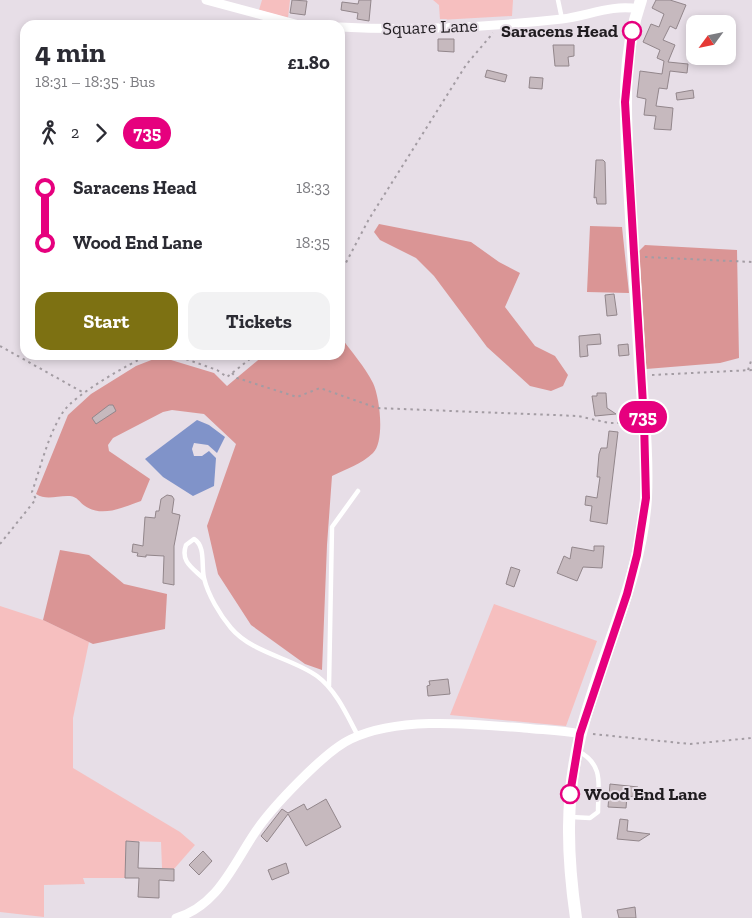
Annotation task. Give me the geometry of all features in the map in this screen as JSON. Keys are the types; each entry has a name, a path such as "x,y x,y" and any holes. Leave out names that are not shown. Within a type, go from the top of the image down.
{"main road":[{"path":"576,918 570,869 568,817 577,751 581,733 627,594 642,532 646,498 644,421 625,102 629,45 640,5"}],"street":[{"path":"206,0 280,20"},
{"name":"Square Lane","path":"345,27 386,29 496,24 562,19 640,5"},
{"path":"176,918 199,908 211,899 221,888 258,828 276,805 333,750 358,736 398,727 449,723 581,733"}],"lane":[{"path":"558,0 562,19"},
{"path":"329,687 332,527 358,491"},
{"path":"204,579 201,546 194,539 186,545 183,557 204,579 226,621 237,634 309,671 329,687 358,736"},
{"path":"568,817 590,818 598,812 598,770 594,761 577,751"}],"path":[{"path":"345,265 369,219 466,65 495,32 496,24"},
{"path":"633,256 752,262"},
{"path":"0,346 20,357"},
{"path":"748,370 752,358"},
{"path":"25,360 84,393"},
{"path":"0,544 36,499 32,492 64,412 84,393 136,360"},
{"path":"188,360 217,370 227,377 249,360"},
{"path":"641,376 752,370"},
{"path":"232,373 237,378 297,397 320,388 377,408 578,416 609,424 644,421"},
{"path":"581,733 690,744 752,738"}],"shaded area":[{"path":"262,0 290,0 288,18 259,10"},
{"path":"433,0 513,0 512,16 440,20 439,5"},
{"path":"379,224 471,242 499,262 520,273 505,307 535,346 555,356 568,375 563,386 551,391 530,386 487,347 434,276 416,258 380,240 374,232"},
{"path":"590,226 622,227 629,293 587,292"},
{"path":"645,245 737,250 739,358 720,363 646,369 639,251"},
{"path":"345,343 362,365 376,390 380,419 377,447 369,457 332,476 322,670 305,664 251,625 218,574 207,526 236,444 204,414 172,410 163,412 113,438 108,445 109,451 150,479 141,501 113,510 99,511 85,506 73,497 48,497 36,494 68,415 91,394 136,366 151,360 171,360 214,373 227,386 258,360 345,360"},
{"path":"60,550 89,555 124,584 167,594 165,629 93,644 43,620"},
{"path":"494,604 597,641 566,726 450,715"},
{"path":"0,606 43,620 89,642 73,718 73,768 180,832 195,845 174,869 162,868 161,842 126,841 125,878 83,878 85,884 44,885 44,917 0,912"}],"water":[{"path":"197,420 209,425 225,437 217,453 208,445 194,443 192,449 194,456 202,456 209,451 216,458 214,486 193,496 163,477 145,459"}],"building":[{"path":"292,0 307,1 305,15 290,13"},
{"path":"359,0 371,0 369,21 357,19 358,13 341,10 342,2 358,4"},
{"path":"656,0 670,0 686,5 676,29 670,26 663,40 675,45 668,62 688,65 687,73 670,71 667,89 659,88 656,106 673,108 671,130 654,129 656,116 644,115 646,99 637,97 640,71 662,74 664,61 657,58 660,50 643,42 651,24 659,27 664,14 652,8"},
{"path":"438,39 454,39 454,52 438,51"},
{"path":"553,45 574,45 574,56 568,57 569,66 555,66"},
{"path":"487,70 507,75 505,82 485,77"},
{"path":"530,77 543,78 542,89 529,88"},
{"path":"693,90 694,98 677,100 676,93"},
{"path":"596,160 603,160 605,162 606,204 597,204 596,197 594,198"},
{"path":"614,294 617,315 607,316 605,295"},
{"path":"600,334 601,344 587,345 588,356 580,357 579,336"},
{"path":"628,344 629,355 619,356 618,345"},
{"path":"597,393 606,393 607,408 616,414 595,416 592,396 597,396"},
{"path":"109,405 113,405 116,411 96,424 92,418"},
{"path":"609,431 618,432 607,524 590,521 592,506 585,505 586,496 597,498 600,477 597,477 599,454 601,448 607,448"},
{"path":"167,495 172,496 174,499 172,513 180,515 174,546 174,585 163,583 164,556 137,556 138,553 132,552 133,544 143,546 145,517 155,518 156,511 159,511 161,499"},
{"path":"594,546 604,546 602,568 583,567 577,581 557,573 564,556 570,559 572,547 594,551"},
{"path":"511,567 520,570 514,587 506,584"},
{"path":"448,679 450,694 428,696 427,686 430,685 429,681"},
{"path":"610,784 638,787 637,797 627,796 626,808 608,807"},
{"path":"326,799 341,827 306,846 288,814 267,842 261,836 282,809 288,813 304,804 307,810"},
{"path":"620,819 628,820 627,831 650,834 639,841 617,839"},
{"path":"126,841 139,842 138,868 174,869 174,881 159,880 159,898 138,897 139,878 125,878"},
{"path":"203,851 212,861 199,875 189,865"},
{"path":"286,863 289,873 272,880 268,870"},
{"path":"635,907 636,918 619,918 617,910"}],"bus line":[{"name":"735","path":"570,794 580,734 627,594 642,532 646,498 644,421 625,102 626,74 632,31"}],"place":[{"name":"Saracens Head","path":"632,31"},
{"name":"Wood End Lane","path":"570,794"}]}
